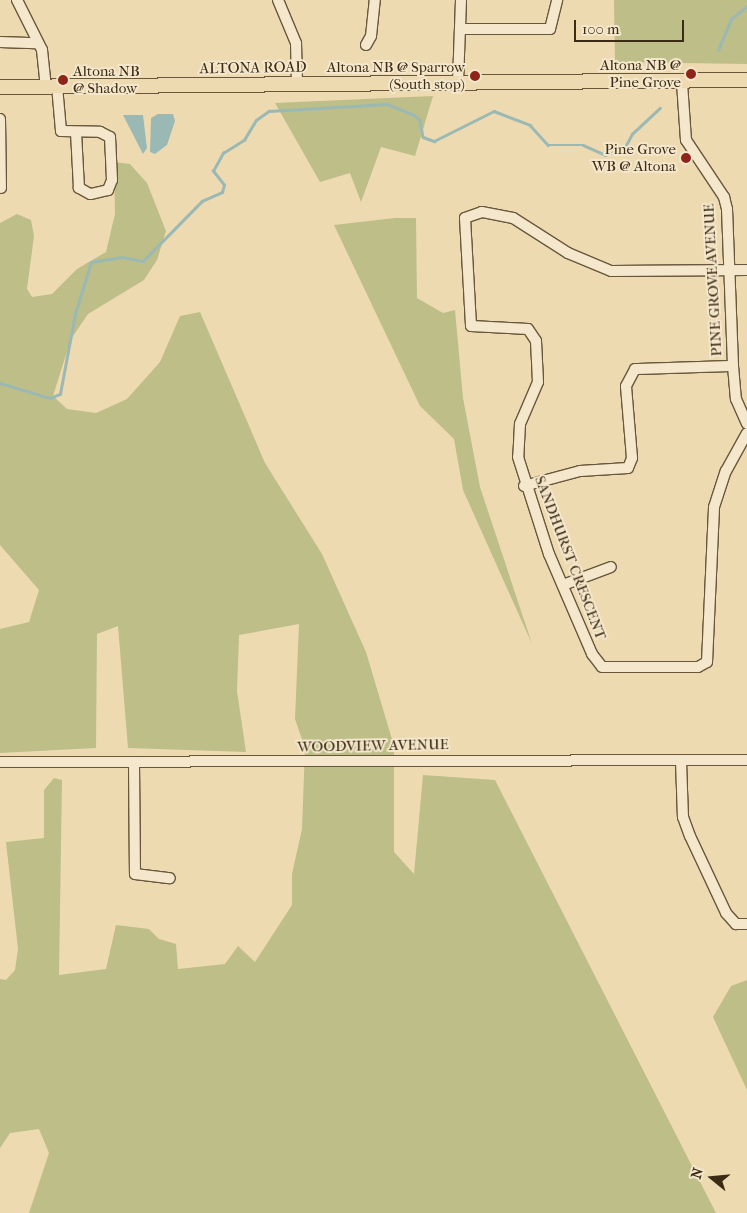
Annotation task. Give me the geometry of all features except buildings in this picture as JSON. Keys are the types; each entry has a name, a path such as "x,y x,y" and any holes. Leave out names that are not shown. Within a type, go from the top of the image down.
{"main road":[{"name":"ALTONA ROAD","path":"0,87 458,82 682,83 747,80"}],"street":[{"path":"17,0 36,43 42,50 52,86 58,125 65,133 100,132 110,137 112,180 108,190 90,194 79,188 76,133"},
{"path":"278,0 296,43 297,84"},
{"path":"366,46 372,36 375,0"},
{"path":"458,82 461,0"},
{"path":"460,29 550,29 557,0"},
{"path":"0,42 36,43"},
{"name":"PINE GROVE AVENUE","path":"682,83 686,140 724,197 730,271 736,399 747,424"},
{"path":"0,119 1,188"},
{"name":"SANDHURST CRESCENT","path":"730,271 611,271 568,254 513,218 482,212 465,218 471,326 528,328 536,341 538,382 517,440 524,486 592,654 602,667 698,667 707,662 714,507 726,471 747,433"},
{"path":"730,271 747,270"},
{"path":"524,486 580,470 628,468 632,458 626,386 635,369 733,366"},
{"path":"563,585 611,567"},
{"name":"WOODVIEW AVENUE","path":"0,762 747,760"},
{"path":"681,761 683,817 688,830 726,913 736,924 747,924"},
{"path":"134,763 135,874 170,878"}],"green space":[{"path":"614,0 747,0 747,64 615,62"},
{"path":"433,96 415,156 381,147 361,202 350,173 320,182 275,103"},
{"path":"114,162 130,164 147,183 166,231 157,260 144,280 88,314 71,339 53,396 67,409 96,413 127,399 160,362 180,316 200,312 265,463 322,554 366,652 394,746 394,852 414,874 423,775 495,780 716,1213 29,1213 49,1153 39,1129 10,1133 0,1148 0,979 6,980 15,970 18,949 6,842 44,838 44,790 54,778 62,780 59,975 106,969 116,925 149,929 159,939 176,944 178,969 225,964 238,946 255,962 292,905 292,874 302,829 305,748 295,719 299,624 239,635 237,691 246,752 128,748 118,626 97,634 96,748 0,753 0,629 29,622 39,590 0,545 0,223 17,214 31,220 34,236 27,289 32,297 52,294 77,269 106,252 115,214"},
{"path":"395,218 416,218 417,298 443,313 455,310 463,398 480,487 532,644 463,490 454,439 420,406 334,225"},
{"path":"747,980 747,1090 713,1017 731,986"}],"water":[{"path":"158,114 173,114 175,121 167,145 155,154 150,152 151,118"},
{"path":"123,115 143,115 147,148 143,154"}],"waterway":[{"path":"718,50 731,19 747,6"},
{"path":"0,383 50,398 60,394 75,314 91,262 122,257 143,261 202,201 222,192 224,185 213,171 223,153 244,140 256,120 269,111 387,104 414,115 420,120 423,137 434,141 494,111 530,125 548,145 583,145 605,155 624,149 632,134 660,108"}],"place":[{"name":"Altona NB @ Pine Grove","path":"691,74"},
{"name":"Altona NB @ Sparrow (South stop)","path":"475,76"},
{"name":"Altona NB @ Shadow","path":"63,80"},
{"name":"Pine Grove WB @ Altona","path":"686,158"}]}
